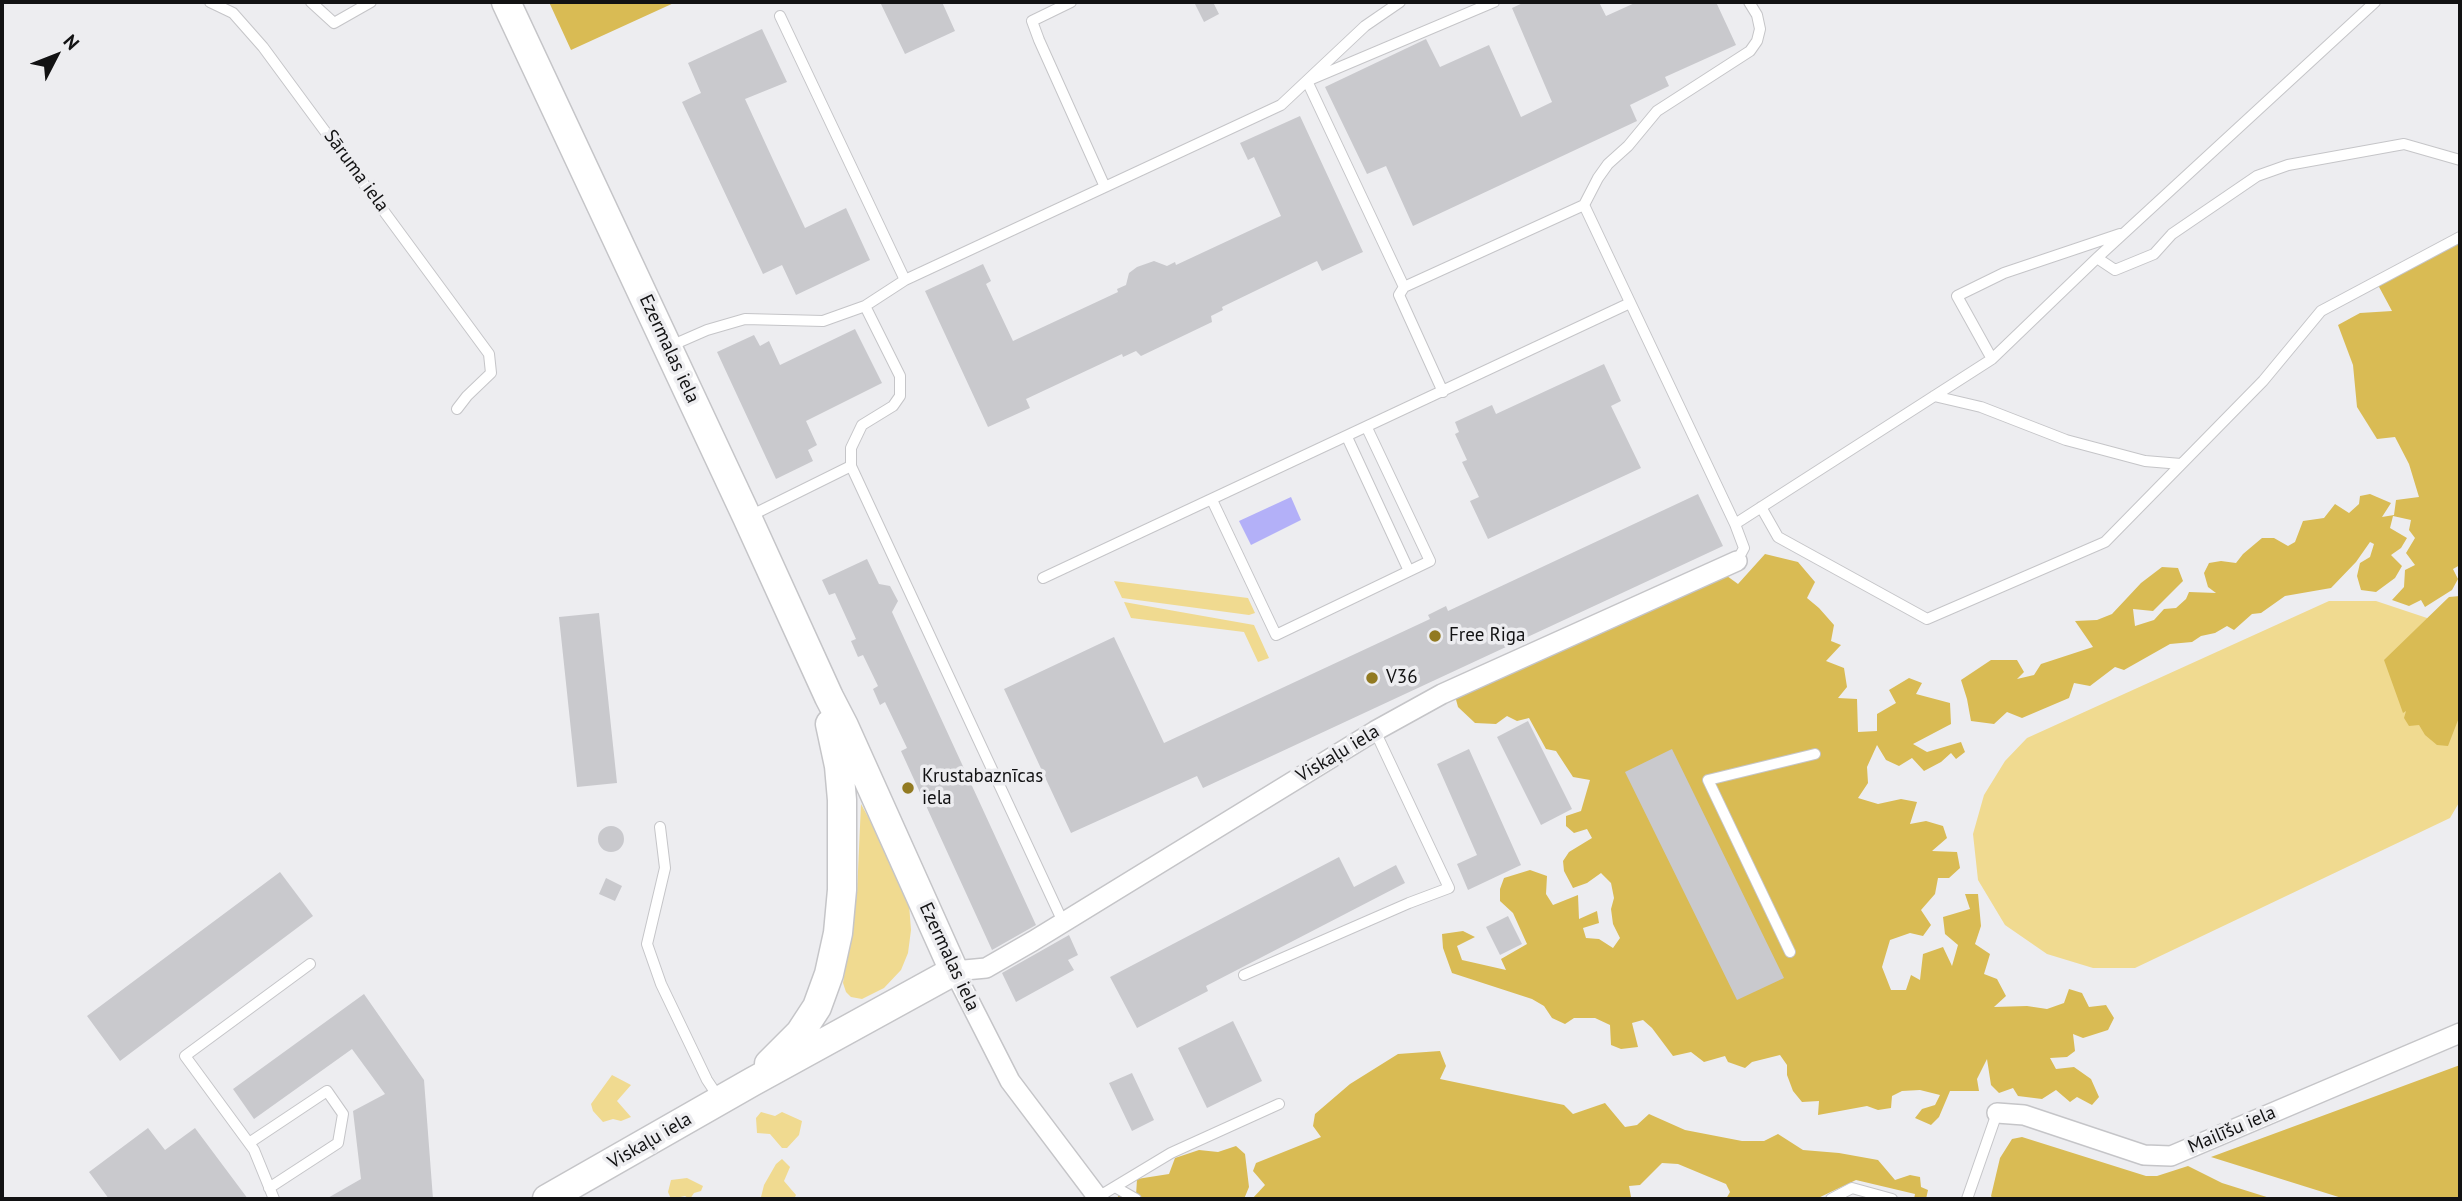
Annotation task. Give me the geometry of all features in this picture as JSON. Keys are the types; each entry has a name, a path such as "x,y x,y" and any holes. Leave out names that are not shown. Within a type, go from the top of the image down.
{"street":[{"name":"Ezermalas iela","path":"506,2 844,726 954,971 1010,1081 1104,1194"},
{"name":"Viskaļu iela","path":"954,971 985,968 1375,731 1442,694 1737,561"},
{"name":"Ezermalas iela","path":"752,1082 800,1033 817,1007 838,933 842,890 842,800 839,766 831,734 829,697"},
{"path":"752,1082 954,971"},
{"path":"825,985 831,1003 846,1018 866,1021"},
{"name":"Mailīšu iela","path":"1997,1113 2024,1115 2144,1155 2171,1156 2460,1033"},
{"name":"Viskaļu iela","path":"547,1199 752,1082"}],"lane":[{"name":"Sāruma iela","path":"210,2 233,13 263,47 489,354 491,373 457,409"},
{"path":"311,2 334,23 371,2"},
{"path":"1071,2 1032,21 1105,187"},
{"path":"668,347 707,330 745,319 823,321 864,306 905,280 1281,104 1365,26 1400,2"},
{"path":"1307,81 1494,2"},
{"path":"1443,393 1399,295 1404,287 1584,205 1608,164 1628,146 1657,111 1750,51 1757,41 1760,29 1757,15 1749,2"},
{"path":"1735,524 1992,359 2097,258 2375,2"},
{"path":"780,16 905,280"},
{"path":"1307,81 1404,287"},
{"path":"2097,258 2116,270 2154,254 2172,234 2257,176 2288,165 2404,144 2460,160"},
{"path":"1584,205 1735,524 1744,548 1737,561"},
{"path":"1992,359 1956,296 2004,273 2124,233"},
{"path":"1761,507 1778,537 1927,619 2105,542 2263,380 2321,311 2460,237"},
{"path":"1044,578 1630,303"},
{"path":"864,306 900,376 900,396 893,406 862,425 851,448 851,466 1063,922"},
{"path":"1934,396 1981,407 2066,440 2145,461 2181,464"},
{"path":"1212,500 1276,635 1430,561 1367,428"},
{"path":"1347,437 1409,571"},
{"path":"747,517 851,466"},
{"path":"1244,975 1449,888 1375,731"},
{"path":"1790,952 1708,780 1815,754"},
{"path":"660,827 665,868 646,944 661,984 707,1080 721,1101"},
{"path":"274,1199 254,1150 185,1056 310,964"},
{"path":"248,1143 327,1091 343,1114 338,1143 270,1188"},
{"path":"1104,1194 1171,1153 1279,1104"},
{"path":"1967,1199 1997,1113"},
{"path":"1831,1199 1852,1188 1866,1196 1892,1199"},
{"path":"1104,1194 1136,1199"}],"shaded area":[{"path":"549,2 676,2 571,50"},
{"path":"2460,242 2460,565 2453,569 2458,579 2452,590 2425,607 2421,600 2409,606 2392,600 2404,587 2405,570 2415,565 2406,553 2415,538 2409,530 2411,520 2393,516 2390,528 2407,538 2401,548 2391,555 2402,566 2395,578 2376,592 2361,590 2357,576 2360,563 2370,557 2374,544 2370,542 2356,562 2331,588 2285,596 2261,613 2252,614 2234,630 2227,626 2192,642 2170,644 2124,670 2115,667 2090,686 2074,683 2069,698 2022,718 2007,712 1994,724 1971,721 1961,680 1991,660 2017,660 2024,672 2017,679 2034,675 2041,664 2093,647 2075,621 2097,620 2112,614 2141,583 2162,567 2178,568 2183,581 2153,611 2133,609 2135,626 2154,620 2164,609 2176,608 2189,592 2216,593 2208,587 2204,573 2209,563 2236,563 2262,538 2274,538 2288,546 2295,542 2303,521 2324,518 2335,504 2349,513 2359,504 2360,496 2370,494 2391,503 2382,517 2394,515 2396,500 2419,497 2409,464 2395,437 2377,439 2357,407 2353,365 2338,325 2360,313 2392,311 2378,285"},
{"path":"1291,497 1301,520 1251,545 1239,521"},
{"path":"1765,554 1798,562 1815,582 1807,598 1834,625 1831,641 1841,645 1826,661 1844,668 1847,687 1838,698 1857,699 1858,732 1877,731 1877,714 1896,703 1889,690 1909,678 1922,683 1916,694 1950,703 1951,724 1913,744 1927,752 1961,742 1965,752 1956,759 1951,753 1924,771 1912,758 1899,766 1886,760 1877,745 1867,767 1868,783 1858,798 1878,804 1901,799 1917,802 1910,824 1926,821 1943,826 1947,838 1932,851 1957,852 1960,868 1949,878 1938,878 1935,894 1921,910 1931,925 1923,936 1910,933 1890,940 1882,967 1891,990 1906,990 1911,975 1920,980 1923,954 1943,947 1952,966 1958,945 1945,934 1943,917 1970,909 1965,894 1978,894 1981,926 1975,944 1990,954 1984,974 1997,979 2006,996 1994,1007 2027,1006 2047,1009 2064,1003 2069,989 2082,993 2089,1007 2106,1005 2114,1018 2108,1030 2083,1038 2073,1034 2075,1051 2067,1057 2050,1058 2056,1069 2074,1067 2091,1079 2099,1097 2092,1105 2077,1097 2070,1102 2056,1090 2042,1099 2018,1096 2013,1088 1999,1093 1991,1085 1987,1059 1977,1079 1979,1091 1950,1091 1939,1117 1931,1125 1915,1118 1922,1109 1935,1105 1940,1095 1920,1090 1902,1091 1892,1096 1891,1108 1878,1110 1867,1106 1818,1115 1819,1101 1802,1102 1793,1091 1787,1075 1787,1065 1780,1055 1752,1062 1745,1068 1728,1062 1725,1056 1704,1062 1691,1052 1673,1056 1643,1020 1632,1023 1638,1047 1621,1049 1611,1045 1610,1025 1595,1018 1574,1018 1565,1024 1552,1018 1544,1006 1532,999 1452,973 1443,948 1442,934 1463,931 1475,937 1457,946 1462,960 1506,970 1501,959 1527,944 1513,913 1500,901 1500,889 1504,878 1530,870 1547,876 1546,894 1553,905 1578,895 1579,919 1597,911 1599,923 1583,928 1586,938 1599,939 1613,948 1620,938 1613,924 1611,909 1614,898 1611,883 1601,873 1587,883 1573,888 1564,871 1563,861 1569,852 1592,838 1587,829 1574,833 1566,826 1566,816 1581,811 1590,780 1573,777 1556,751 1546,749 1529,718 1517,721 1507,716 1496,724 1475,723 1458,707 1454,692 1716,575 1727,576 1738,584"},
{"path":"1114,581 1248,598 1255,613 1249,615 1122,598"},
{"path":"2460,596 2460,715 2448,746 2437,745 2425,735 2419,725 2409,726 2404,718 2406,711 2403,713 2384,660 2449,597"},
{"path":"2329,601 2376,601 2427,618 2460,655 2460,801 2450,818 2135,968 2093,968 2047,954 2005,925 1978,880 1973,834 1984,795 2005,761 2027,738"},
{"path":"1124,602 1254,625 1269,658 1258,662 1244,632 1131,618"},
{"path":"861,804 889,855 909,904 911,930 908,953 901,970 884,988 862,999 851,997 843,983 857,893"},
{"path":"1440,1051 1446,1066 1440,1079 1564,1105 1573,1114 1605,1103 1625,1127 1637,1125 1649,1114 1685,1130 1742,1141 1764,1141 1778,1134 1803,1150 1878,1160 1895,1180 1910,1175 1920,1177 1921,1187 1928,1190 1926,1199 1914,1199 1915,1194 1856,1180 1816,1199 1726,1199 1730,1192 1726,1184 1678,1164 1662,1163 1640,1185 1629,1186 1634,1199 1252,1199 1265,1185 1253,1171 1256,1163 1321,1137 1313,1126 1315,1114 1350,1084 1398,1054"},
{"path":"2460,1065 2460,1199 2345,1199 2211,1157"},
{"path":"612,1075 631,1085 617,1101 631,1117 621,1121 613,1119 603,1122 593,1111 591,1104"},
{"path":"761,1112 775,1116 782,1112 802,1121 799,1135 787,1148 782,1148 770,1134 757,1133 756,1118"},
{"path":"2022,1137 2146,1176 2157,1176 2188,1166 2222,1183 2273,1199 1993,1199 1991,1196 2000,1158 2012,1139"},
{"path":"1236,1146 1245,1154 1249,1187 1244,1199 1116,1199 1122,1192 1136,1196 1137,1179 1169,1174 1175,1158 1199,1150 1218,1152"},
{"path":"782,1159 790,1167 784,1181 796,1195 794,1199 763,1199 761,1197 764,1185"},
{"path":"687,1178 703,1186 701,1191 694,1193 690,1199 685,1196 671,1199 668,1192 671,1180"}],"building":[{"path":"880,2 942,2 955,31 905,54"},
{"path":"1194,2 1213,2 1219,14 1204,22"},
{"path":"1525,2 1599,2 1606,16 1637,2 1716,2 1736,45 1665,77 1669,86 1630,105 1637,121 1413,226 1386,166 1367,174 1325,87 1426,39 1440,67 1489,45 1521,117 1552,102 1512,8"},
{"path":"762,29 787,82 745,99 774,162 805,228 846,208 870,260 796,295 782,265 763,274 682,102 701,93 688,63"},
{"path":"1300,116 1363,252 1322,271 1317,261 1222,307 1223,310 1211,316 1212,322 1141,356 1136,351 1123,357 1122,354 1026,399 1030,408 988,427 925,291 983,264 991,281 986,284 1013,341 1118,292 1117,289 1126,285 1129,273 1137,267 1154,261 1167,266 1175,262 1176,265 1281,216 1254,157 1248,160 1240,143"},
{"path":"855,329 882,383 806,421 817,445 808,450 813,461 776,479 717,352 754,335 760,346 769,341 780,365"},
{"path":"1604,364 1621,401 1611,406 1641,468 1488,539 1470,501 1479,497 1462,462 1467,460 1455,434 1459,432 1455,422 1492,405 1496,414"},
{"name":"V36","path":"1698,494 1723,546 1203,788 1197,776 1071,833 1004,689 1114,637 1164,743 1430,619 1428,615 1446,606 1448,611"},
{"path":"867,559 879,584 890,586 898,601 892,612 1036,925 992,950 901,751 907,748 885,702 880,705 873,689 878,686 863,655 858,657 851,641 856,639 835,593 829,595 822,580"},
{"path":"599,613 617,783 577,787 559,617"},
{"path":"1528,721 1572,809 1541,825 1497,737"},
{"path":"1469,749 1521,865 1468,890 1457,864 1477,855 1437,764"},
{"path":"1672,749 1784,978 1737,1000 1625,772"},
{"path":"611,826 620,830 624,839 620,848 611,852 602,848 598,839 602,830"},
{"path":"1339,857 1354,887 1396,865 1405,883 1206,986 1208,991 1137,1028 1110,977"},
{"path":"280,872 313,916 120,1061 87,1016"},
{"path":"606,878 622,886 615,901 599,894"},
{"path":"1508,916 1522,944 1500,955 1486,927"},
{"path":"1069,935 1078,955 1068,960 1074,970 1016,1002 1002,973"},
{"path":"364,994 424,1080 433,1199 326,1199 361,1179 353,1111 385,1094 352,1049 254,1119 233,1089"},
{"path":"1233,1021 1262,1081 1207,1108 1178,1048"},
{"path":"1132,1073 1154,1120 1132,1131 1109,1083"},
{"path":"148,1128 165,1150 195,1128 248,1199 109,1199 89,1172"}],"place":[{"name":"Free Riga","path":"1435,636"},
{"name":"V36","path":"1372,678"},
{"name":"Krustabaznīcas iela","path":"908,788"}]}
